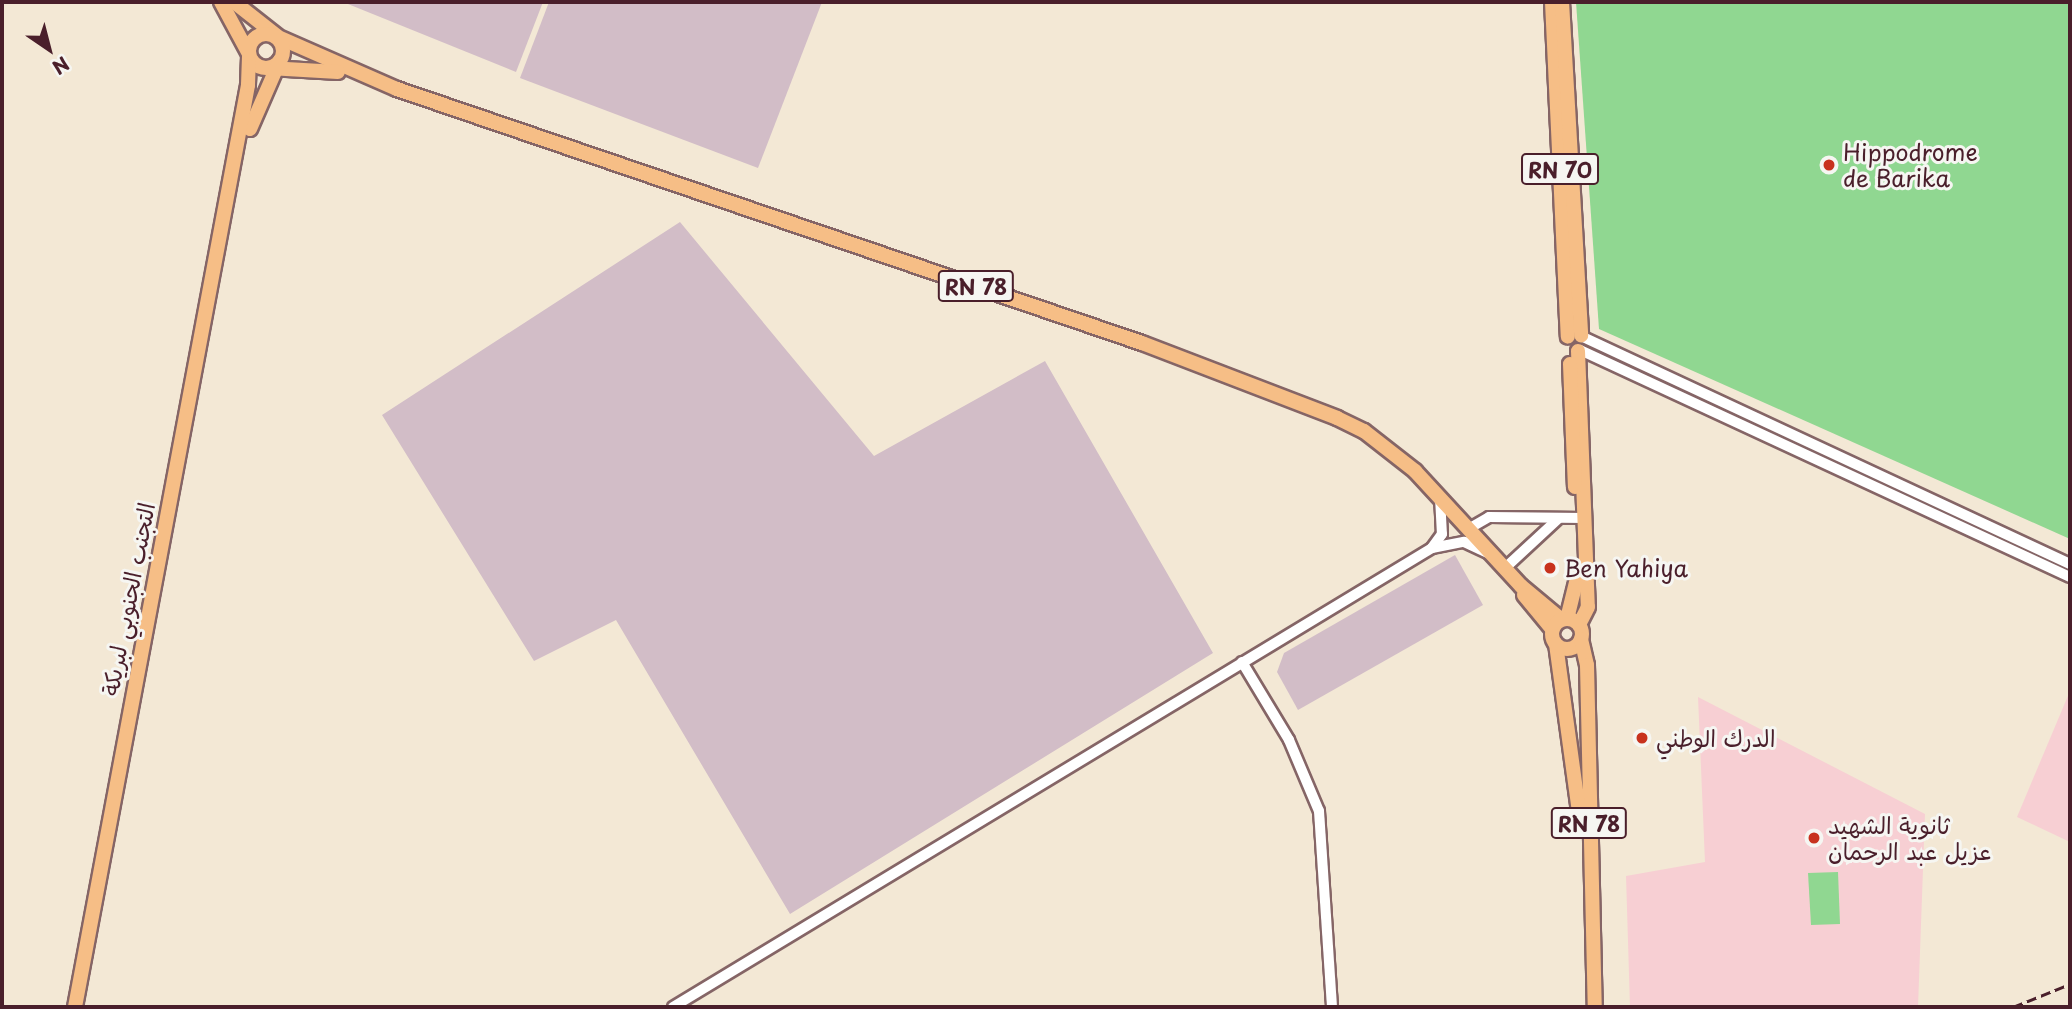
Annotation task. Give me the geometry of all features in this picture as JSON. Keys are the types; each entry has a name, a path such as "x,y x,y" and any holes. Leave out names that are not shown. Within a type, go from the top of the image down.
{"main road":[{"path":"221,2 249,54 274,66 311,66 397,89"},
{"path":"234,2 276,37 397,89"},
{"name":"RN 70","path":"1552,2 1577,343"},
{"name":"RN 70","path":"1562,2 1577,343 1581,518 1588,607 1566,629"},
{"path":"249,54 255,38 276,37"},
{"path":"274,66 276,37"},
{"name":"التجنب الجنوبي لبريكة","path":"75,1007 230,201 249,54"},
{"name":"التجنب الجنوبي لبريكة","path":"230,201 256,107 274,66"},
{"name":"RN 78","path":"397,89 1266,388 1364,430 1440,494 1493,556 1566,629 1587,665 1595,1007"},
{"name":"RN 70","path":"1579,567 1581,518"},
{"name":"RN 78","path":"1579,567 1566,629 1578,796 1587,1007"}],"street":[{"path":"1577,343 2070,564"},
{"path":"1577,343 2070,577"},
{"path":"1432,548 1442,534 1440,494"},
{"path":"1470,528 1489,517 1581,518"},
{"path":"1505,568 1558,519"},
{"path":"673,1007 1432,548 1464,542 1493,556"},
{"path":"1242,662 1289,740 1319,811 1332,1007"}],"shaded area":[{"path":"343,2 543,2 516,72"},
{"path":"549,2 822,2 758,168 520,78"},
{"path":"680,222 874,456 1045,361 1213,653 790,914 616,620 534,661 382,415"},
{"path":"1455,555 1483,605 1298,710 1277,672 1284,653"},
{"path":"2070,691 2070,842 2017,817"},
{"name":"ثانوية الشهيد عزيل عبد الرحمان","path":"1698,697 1925,814 1918,1007 1630,1007 1626,876 1705,862"}],"green space":[{"name":"Hippodrome de Barika","path":"1576,2 2070,2 2070,539 1599,329"},
{"path":"1838,872 1840,924 1811,925 1808,873"}],"railway":[{"path":"2013,1007 2070,984"}],"place":[{"name":"Hippodrome de Barika","path":"1829,165"},
{"name":"Ben Yahiya","path":"1550,568"},
{"name":"الدرك الوطني","path":"1642,738"},
{"name":"ثانوية الشهيد عزيل عبد الرحمان","path":"1814,838"}]}
